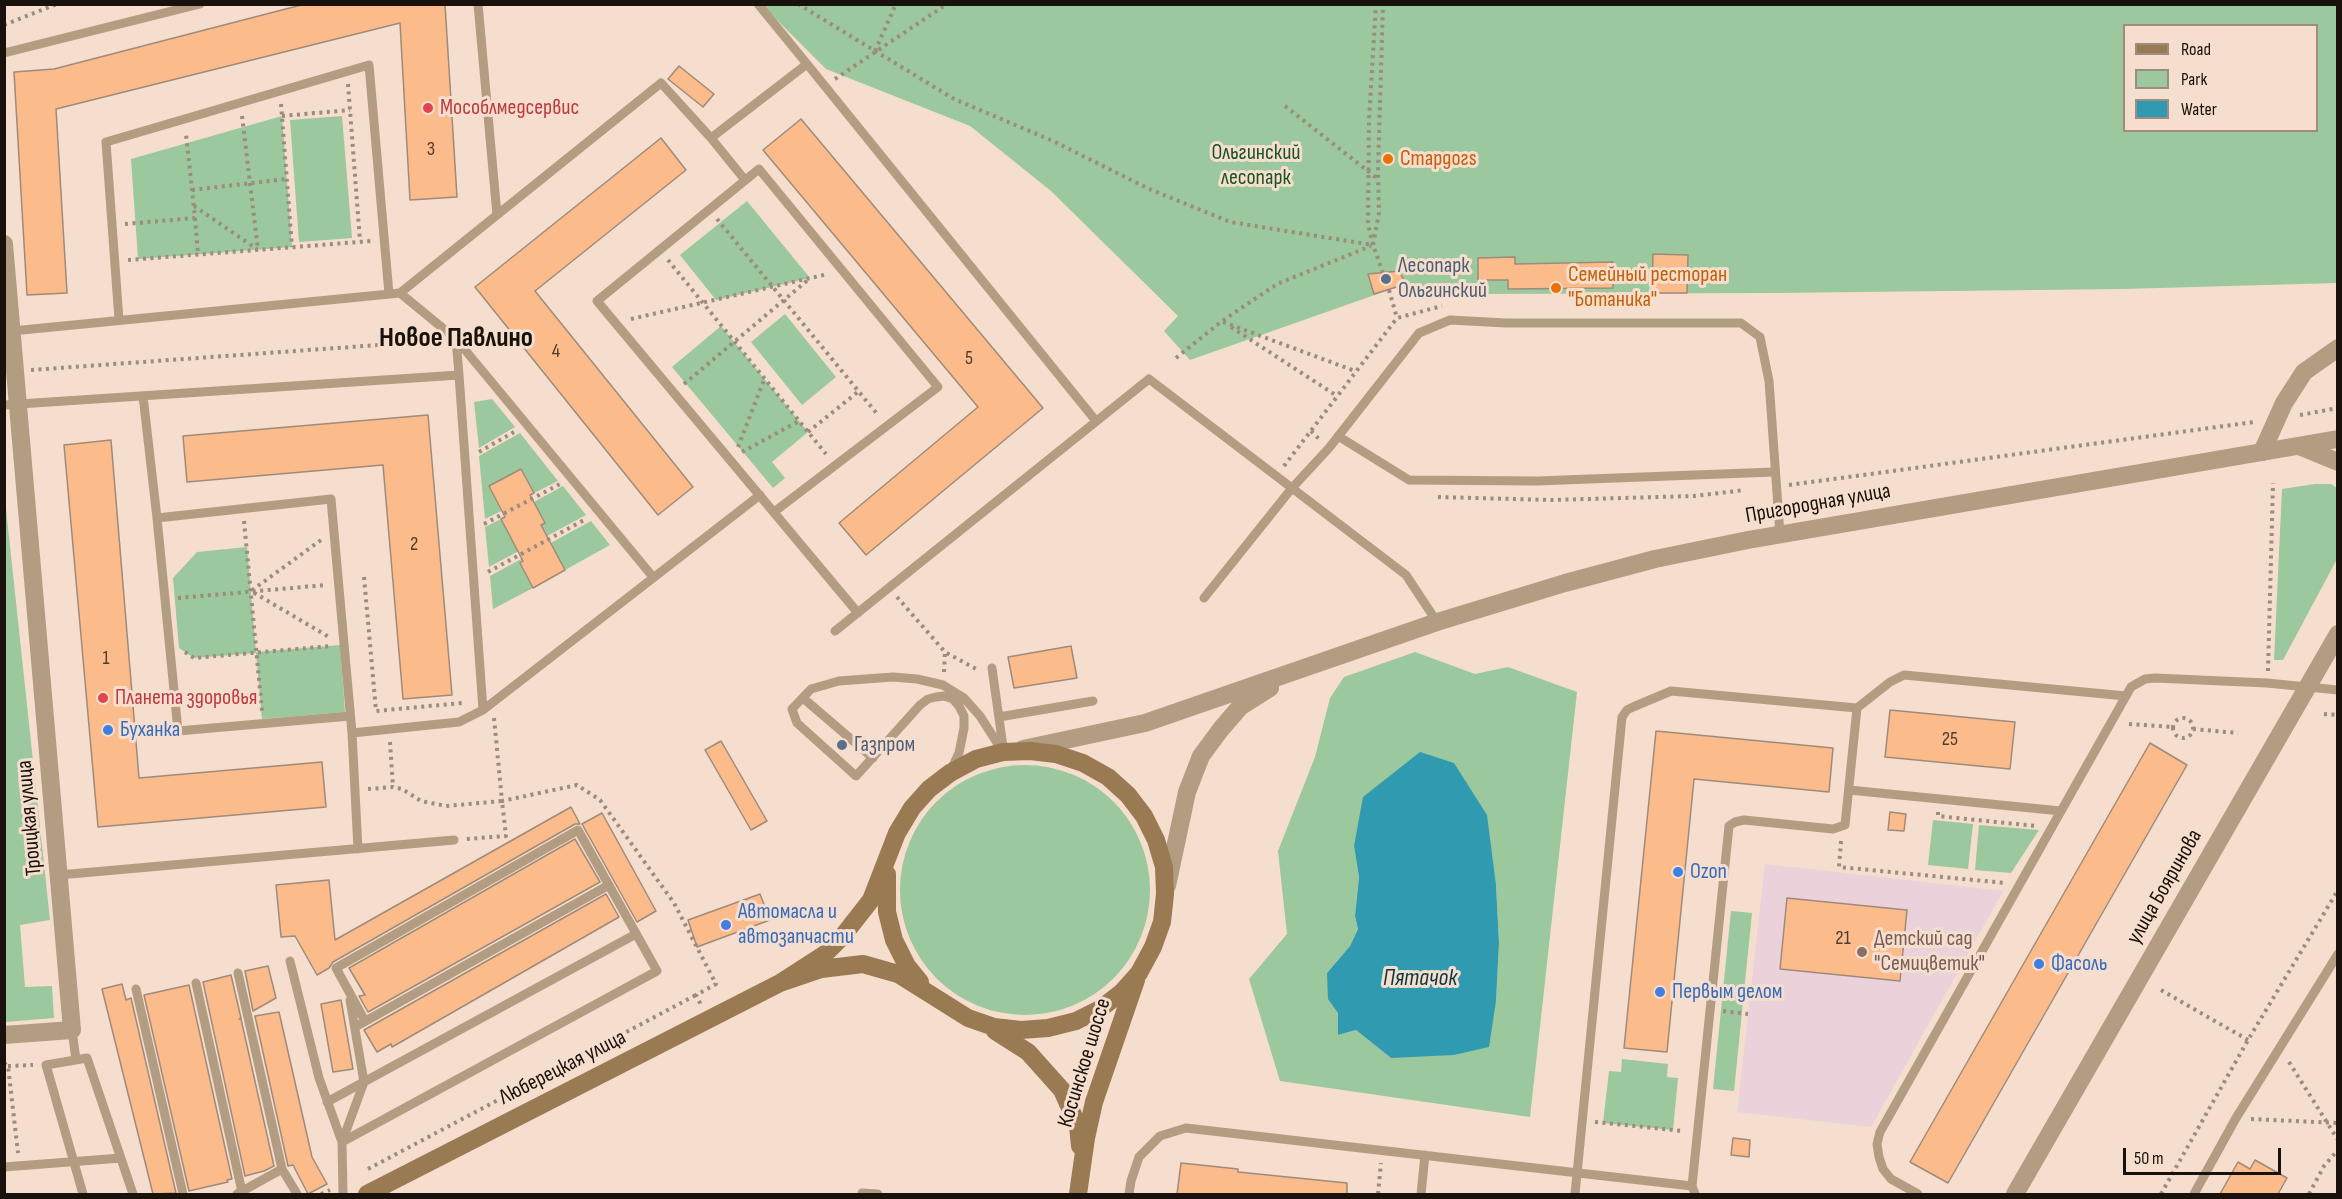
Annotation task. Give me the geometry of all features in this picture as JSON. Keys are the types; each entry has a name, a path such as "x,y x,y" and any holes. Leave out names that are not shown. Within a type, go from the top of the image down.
{"main road":[{"path":"1030,751 1056,754 1083,763 1108,777 1128,795 1144,816 1156,840 1164,867 1166,894 1162,922 1154,947 1139,973 1122,992 1100,1009 1076,1021 1048,1028 1021,1030 994,1027 968,1018 898,974 863,964 821,969 780,983 825,954 842,937 871,900 897,833 912,808 929,789 950,773 976,759 1003,752 1030,751"},
{"path":"889,858 885,884 887,912 894,940 907,966 923,986 944,1004"},
{"name":"Косинское шоссе","path":"1078,1194 1080,1169 1094,1102 1139,973"},
{"name":"Люберецкая улица","path":"367,1194 780,983"},
{"name":"Косинское шоссе","path":"968,1018 1009,1038 1028,1052 1062,1090 1078,1126 1080,1169"}],"street":[{"name":"Троицкая улица","path":"4,244 15,372 11,405 59,875 72,1030"},
{"path":"2262,452 2284,403 2304,372 2337,348"},
{"name":"Пригородная улица","path":"1317,665 1437,622 1565,583 1655,559 2337,439"},
{"path":"2299,446 2337,462"},
{"name":"улица Бояринова","path":"2015,1194 2337,634"},
{"path":"1003,752 1145,723 1317,665"},
{"path":"1166,894 1186,792 1201,756 1240,707 1270,688 1317,665"},
{"path":"4,1035 72,1030"}],"lane":[{"path":"4,53 200,4"},
{"path":"478,4 497,215"},
{"path":"758,4 1096,421"},
{"path":"711,138 807,64"},
{"path":"119,320 106,142 369,65 389,294"},
{"path":"12,331 400,293 661,83 745,180"},
{"path":"774,512 938,387 759,170 597,301 858,613"},
{"path":"400,293 456,339 653,577"},
{"path":"1204,598 1292,488 1338,436 1419,333 1450,320 1506,323 1741,323 1760,337 1769,381 1780,536"},
{"path":"456,339 483,710"},
{"path":"11,405 459,375"},
{"path":"835,631 1149,380 1406,575 1437,622"},
{"path":"143,396 178,731 350,716"},
{"path":"1338,436 1409,480 1537,481 1774,472"},
{"path":"352,733 459,722 483,710 760,495"},
{"path":"157,518 331,499 352,733 358,849"},
{"path":"992,668 1003,752"},
{"path":"1575,1194 1622,717 1627,710 1671,691 1857,708 1890,681 1904,675 2126,696"},
{"path":"950,773 963,740 964,716 953,699 944,696 928,699 920,705 856,776 797,723 792,709 811,690 839,681 893,676 918,678 943,685 964,698 980,716 1003,752"},
{"path":"1918,1194 1891,1179 1883,1169 1877,1144 1880,1132 2131,687 2138,682 2155,678 2267,683 2337,690"},
{"path":"803,698 873,758"},
{"path":"999,717 1093,701"},
{"path":"1130,1194 1131,1181 1139,1157 1160,1136 1186,1128 1577,1173 1694,1190 1729,826 1744,820 1839,828 1845,825 1857,708"},
{"path":"1849,790 2061,811"},
{"path":"342,1142 657,971 578,830 336,968 365,1021"},
{"path":"59,875 454,840"},
{"path":"355,1027 609,885"},
{"path":"327,1102 636,934"},
{"path":"2194,1194 2236,1118 2337,954"},
{"path":"290,961 319,1078 342,1142 343,1194"},
{"path":"238,973 282,1169 297,1194"},
{"path":"196,983 239,1193 282,1169"},
{"path":"135,989 183,1194"},
{"path":"342,1142 364,1082 349,992"},
{"path":"72,1030 76,1060"},
{"path":"82,1194 46,1065 87,1058 133,1194"},
{"path":"1421,1194 1425,1155"},
{"path":"4,1167 121,1158"},
{"path":"862,1194 878,1194"}],"path":[{"path":"4,24 57,4"},
{"path":"798,4 954,99 1053,141 1148,188 1230,222 1373,245"},
{"path":"875,52 896,4"},
{"path":"824,86 947,4"},
{"path":"1376,4 1368,224 1383,273"},
{"path":"1373,245 1379,213 1383,4"},
{"path":"347,72 360,242"},
{"path":"280,92 292,247"},
{"path":"241,103 258,250"},
{"path":"1284,106 1378,179"},
{"path":"282,116 350,110"},
{"path":"184,119 198,254"},
{"path":"192,190 286,179"},
{"path":"193,205 258,250"},
{"path":"709,209 879,416"},
{"path":"112,225 195,218"},
{"path":"115,261 384,240"},
{"path":"1176,358 1222,321 1277,284 1373,245"},
{"path":"660,250 835,465"},
{"path":"616,323 842,271"},
{"path":"674,392 810,278"},
{"path":"1389,290 1396,318"},
{"path":"1277,476 1396,318 1438,306 1450,307"},
{"path":"1222,321 1354,371"},
{"path":"1222,321 1337,396"},
{"path":"15,372 456,339"},
{"path":"738,447 765,379"},
{"path":"808,432 859,391"},
{"path":"742,452 799,421"},
{"path":"465,460 527,425"},
{"path":"470,531 571,478"},
{"path":"2267,683 2273,483"},
{"path":"243,508 263,724"},
{"path":"474,580 599,512"},
{"path":"251,591 334,531"},
{"path":"364,577 376,711 471,702"},
{"path":"175,598 339,584"},
{"path":"174,588 176,608"},
{"path":"889,588 945,652 993,678"},
{"path":"251,591 343,645"},
{"path":"179,648 195,658 343,645"},
{"path":"454,840 506,836 493,702"},
{"path":"2324,714 2337,715"},
{"path":"2184,718 2189,720 2193,729 2192,734 2182,738 2177,737 2173,728 2175,723 2184,718"},
{"path":"2129,724 2173,728"},
{"path":"389,729 393,787"},
{"path":"2193,729 2238,733"},
{"path":"321,1194 716,984 674,903 600,800 577,785 502,801 446,806 433,805 393,787 355,790"},
{"path":"1839,828 1842,836 1839,867 2020,884"},
{"path":"2161,1194 2248,1040 2337,890"},
{"path":"2161,990 2248,1040"},
{"path":"696,994 709,1019"},
{"path":"1710,1010 1748,1014"},
{"path":"2289,1062 2337,1140"},
{"path":"19,1166 6,1064 46,1065"},
{"path":"2236,1118 2337,1123"},
{"path":"1582,1120 1698,1132"},
{"path":"1378,1194 1383,1150"},
{"path":"2309,1194 2324,1166 2337,1150"}],"shaded area":[{"name":"Детский сад \"Семицветик\"","path":"1765,864 2003,891 1871,1127 1737,1112"}],"green space":[{"name":"Ольгинский лесопарк","path":"762,5 2337,5 2337,283 2123,289 1469,294 1406,284 1190,360 1164,331 1178,316 1051,191 970,126 826,69"},
{"path":"282,116 292,247 138,259 131,159"},
{"path":"342,116 352,238 299,242 290,120"},
{"path":"747,201 810,278 716,300 680,255"},
{"path":"785,314 836,377 802,405 751,342"},
{"path":"721,326 808,432 772,462 785,478 773,488 672,367"},
{"path":"492,399 515,427 479,448 474,402"},
{"path":"520,433 558,481 534,493 521,470 489,486 501,511 485,519 479,456"},
{"path":"2331,484 2337,488 2337,559 2283,660 2274,660 2282,489"},
{"path":"563,486 586,515 489,567 485,527 501,519 512,540 544,523 534,502"},
{"path":"4,490 50,920 20,925 25,987 52,986 54,1018 5,1022"},
{"path":"591,521 610,545 565,570 552,546 520,563 533,588 493,609 490,576"},
{"path":"247,547 256,652 340,645 345,712 262,719 256,653 194,658 179,648 173,578 197,552"},
{"path":"1415,652 1475,674 1508,667 1577,692 1530,1117 1280,1081 1249,979 1287,934 1278,851 1315,757 1330,698 1344,677","holes":["1354,846 1496,885 1499,943 1496,1001 1391,1058 1356,1030 1338,1035 1338,1013 1327,973 1350,946 1358,929 1355,916 1359,877"]},
{"path":"1013,765 1037,765 1061,770 1084,779 1114,801 1129,820 1141,842 1148,866 1150,890 1148,914 1141,938 1129,960 1114,979 1095,994 1073,1006 1037,1015 1013,1015 989,1010 966,1001 945,987 928,970 914,949 905,926 900,902 900,878 905,854 914,831 928,810 945,793 966,779 989,770"},
{"path":"1933,820 1973,824 1968,869 1928,865"},
{"path":"1979,825 2039,830 2011,873 1975,870"},
{"path":"1731,911 1752,913 1734,1091 1713,1089"},
{"path":"1622,1059 1668,1064 1667,1077 1678,1078 1673,1130 1603,1123 1609,1071 1621,1072"}],"water":[{"name":"Пятачок","path":"1420,752 1454,763 1487,815 1496,885 1499,943 1496,1001 1489,1047 1454,1055 1391,1058 1356,1030 1338,1035 1338,1013 1328,999 1327,973 1350,946 1358,929 1355,916 1359,877 1354,846 1363,797"}],"building":[{"path":"305,4 445,4 457,197 410,200 400,23 56,109 67,293 27,295 14,72 54,69"},
{"path":"679,66 714,94 703,107 668,79"},
{"path":"801,119 1043,408 866,555 839,523 978,407 763,150"},
{"path":"661,138 686,170 535,291 693,487 658,515 475,287"},
{"path":"1653,254 1688,255 1687,293 1652,293"},
{"path":"1515,257 1515,264 1613,262 1613,288 1508,289 1508,280 1478,280 1478,258"},
{"name":"Лесопарк Ольгинский","path":"1399,271 1406,284 1374,294 1368,274"},
{"path":"428,415 452,695 403,699 383,465 187,482 183,436"},
{"path":"111,440 139,778 322,762 326,807 98,827 64,445"},
{"path":"521,469 534,493 530,495 545,523 541,525 565,570 533,588 520,563 523,561 501,519 505,517 489,486"},
{"path":"1071,646 1077,678 1014,688 1008,657"},
{"path":"1890,710 2015,722 2010,769 1885,757"},
{"path":"1656,731 1833,748 1829,792 1694,779 1667,1052 1624,1048"},
{"path":"721,741 767,821 751,830 705,750"},
{"path":"2150,743 2187,765 1948,1183 1910,1162"},
{"path":"571,807 580,824 575,824 333,962 329,968 317,975 295,936 281,937 276,885 329,880 335,940"},
{"path":"1890,812 1906,814 1904,831 1888,830"},
{"path":"602,813 656,911 637,922 582,824"},
{"path":"575,839 600,882 368,1012 359,996 365,995 349,968"},
{"path":"606,894 619,917 392,1047 391,1044 377,1052 364,1030"},
{"path":"760,894 770,920 697,947 688,920"},
{"path":"1787,898 1907,910 1900,981 1780,969"},
{"path":"268,966 276,998 253,1011 245,971"},
{"path":"231,975 241,1018 239,1019 241,1019 274,1166 245,1176 203,982"},
{"path":"122,984 126,1000 131,998 176,1193 153,1194 102,989"},
{"path":"189,985 232,1179 227,1180 228,1182 189,1191 144,995"},
{"path":"341,1000 353,1069 333,1072 321,1004"},
{"path":"279,1012 312,1157 327,1184 308,1194 293,1165 288,1166 255,1016"},
{"path":"1733,1138 1750,1140 1749,1157 1731,1155"},
{"path":"2255,1160 2287,1178 2278,1194 2220,1194 2238,1162 2250,1169"},
{"path":"1181,1163 1238,1169 1238,1172 1347,1183 1347,1194 1177,1194"}],"place":[{"name":"Мособлмедсервис","path":"428,108"},
{"name":"Стардогs","path":"1388,159"},
{"name":"Лесопарк Ольгинский","path":"1386,279"},
{"name":"Семейный ресторан \"Ботаника\"","path":"1556,288"},
{"name":"Планета здоровья","path":"103,698"},
{"name":"Буханка","path":"108,730"},
{"name":"Газпром","path":"842,745"},
{"name":"Ozon","path":"1678,872"},
{"name":"Автомасла и автозапчасти","path":"726,925"},
{"name":"Детский сад \"Семицветик\"","path":"1862,952"},
{"name":"Фасоль","path":"2039,964"},
{"name":"Первым делом","path":"1660,992"}],"district":[{"name":"Новое Павлино","path":"456,339"}]}
